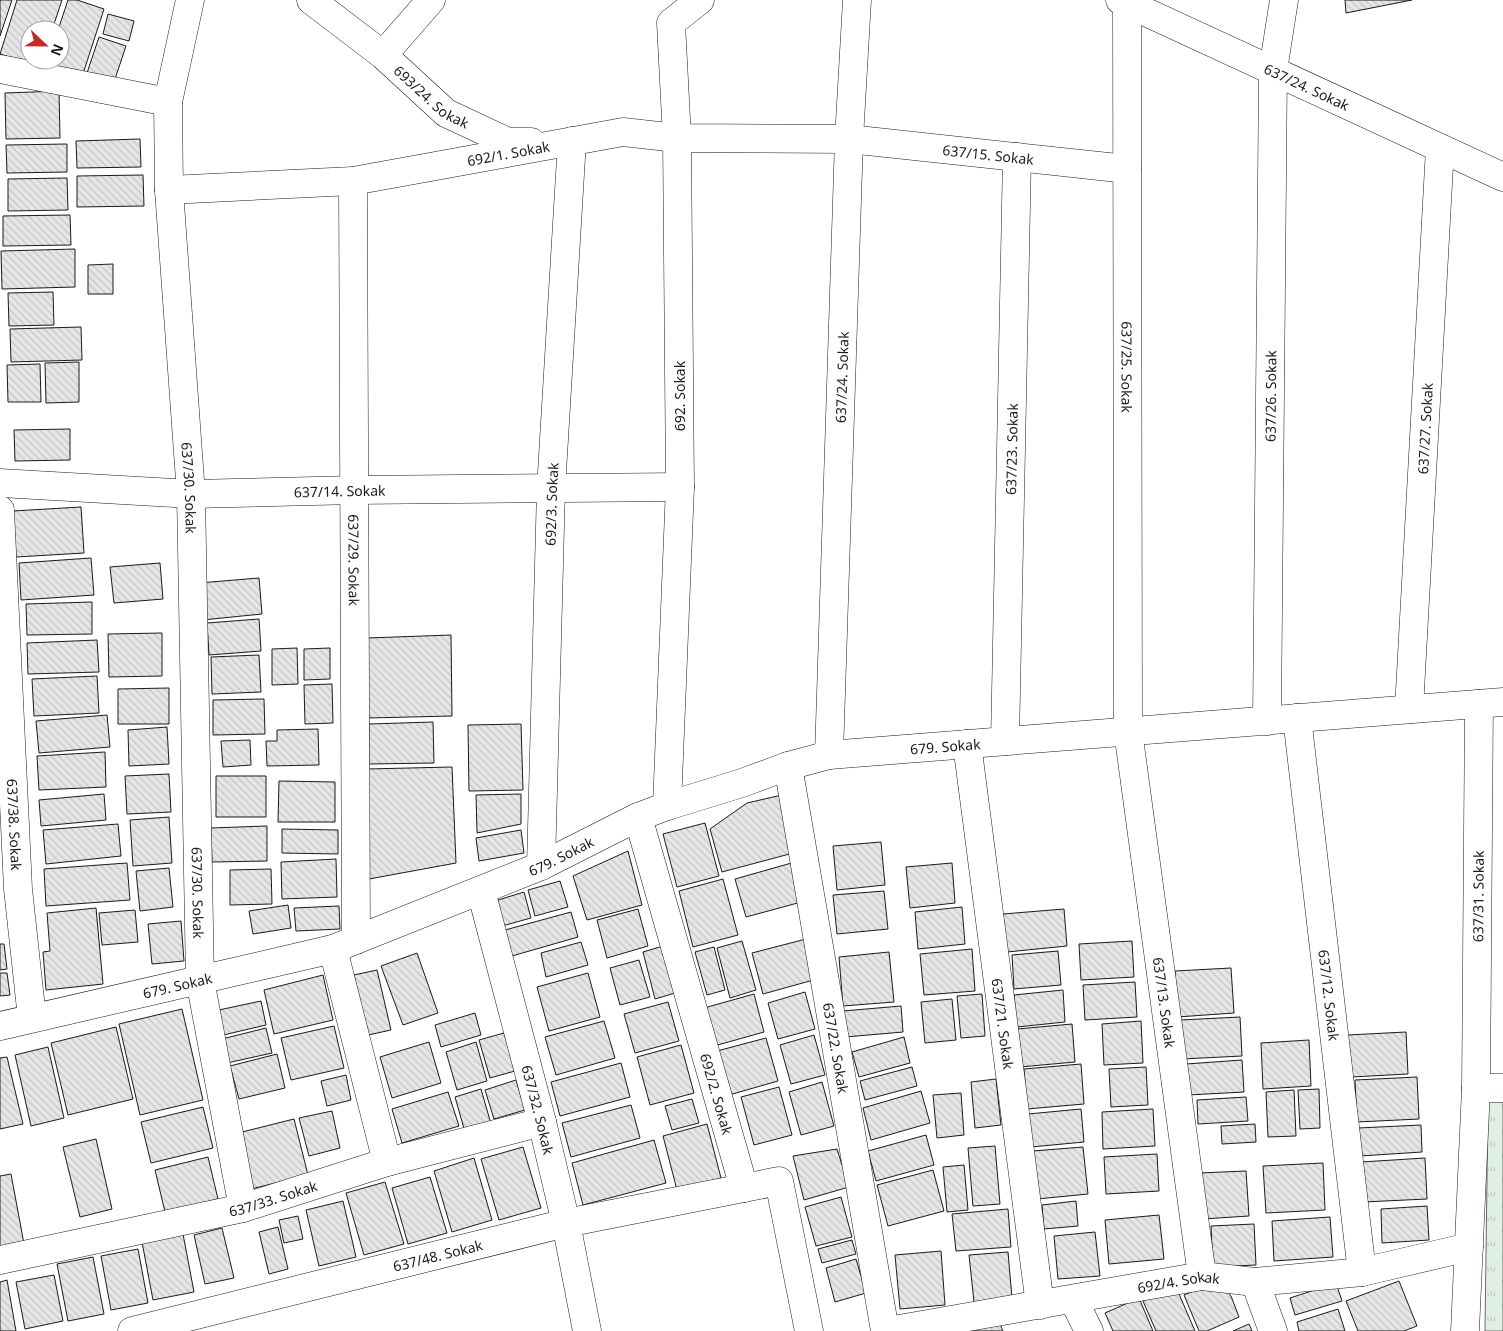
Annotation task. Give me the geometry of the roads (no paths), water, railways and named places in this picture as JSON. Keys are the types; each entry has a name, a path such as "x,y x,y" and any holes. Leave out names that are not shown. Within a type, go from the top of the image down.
{"street":[{"name":"637/30. Sokak","path":"190,0 168,102 169,190 192,494 200,980 243,1208"},
{"name":"693/24. Sokak","path":"312,0 383,55 446,114 508,142 572,141"},
{"path":"383,55 431,0"},
{"name":"692. Sokak","path":"667,806 680,487 677,138 671,24 700,0"},
{"name":"637/24. Sokak","path":"829,755 849,139 857,0"},
{"name":"637/26. Sokak","path":"1267,721 1272,70 1284,0"},
{"name":"637/24. Sokak","path":"1123,2 1440,148 1500,171"},
{"name":"637/25. Sokak","path":"1123,2 1127,168 1128,731"},
{"path":"0,70 168,102"},
{"name":"692/1. Sokak","path":"169,190 353,181 622,132 677,138 849,139"},
{"name":"637/15. Sokak","path":"849,139 1127,168"},
{"name":"692/3. Sokak","path":"541,866 552,488 572,141"},
{"name":"637/27. Sokak","path":"1409,710 1440,148"},
{"name":"637/23. Sokak","path":"1005,741 1017,157"},
{"name":"637/29. Sokak","path":"353,181 355,490 345,944 387,1162"},
{"name":"637/14. Sokak","path":"0,483 192,494 355,490 680,487"},
{"name":"637/38. Sokak","path":"0,510 9,889 32,1018"},
{"name":"679. Sokak","path":"0,1026 345,944 541,866 638,817 788,766 829,755 1491,703"},
{"name":"637/31. Sokak","path":"1465,1331 1491,703"},
{"name":"637/12. Sokak","path":"1297,718 1362,1272"},
{"name":"637/13. Sokak","path":"1128,731 1202,1276"},
{"name":"637/21. Sokak","path":"967,744 1040,1305"},
{"name":"637/22. Sokak","path":"788,766 896,1330"},
{"name":"692/2. Sokak","path":"638,817 744,1188"},
{"name":"637/32. Sokak","path":"481,891 542,1122 566,1223 587,1331"},
{"path":"1476,1088 1503,1088"},
{"name":"637/33. Sokak","path":"0,1260 243,1208 387,1162 542,1122"},
{"path":"744,1188 779,1181 809,1331"},
{"name":"637/48. Sokak","path":"132,1331 566,1223 744,1188"},
{"name":"692/4. Sokak","path":"896,1330 1202,1276 1255,1282 1362,1272 1469,1247"},
{"path":"1255,1282 1273,1331"},
{"path":"1073,1299 1088,1331"}]}
